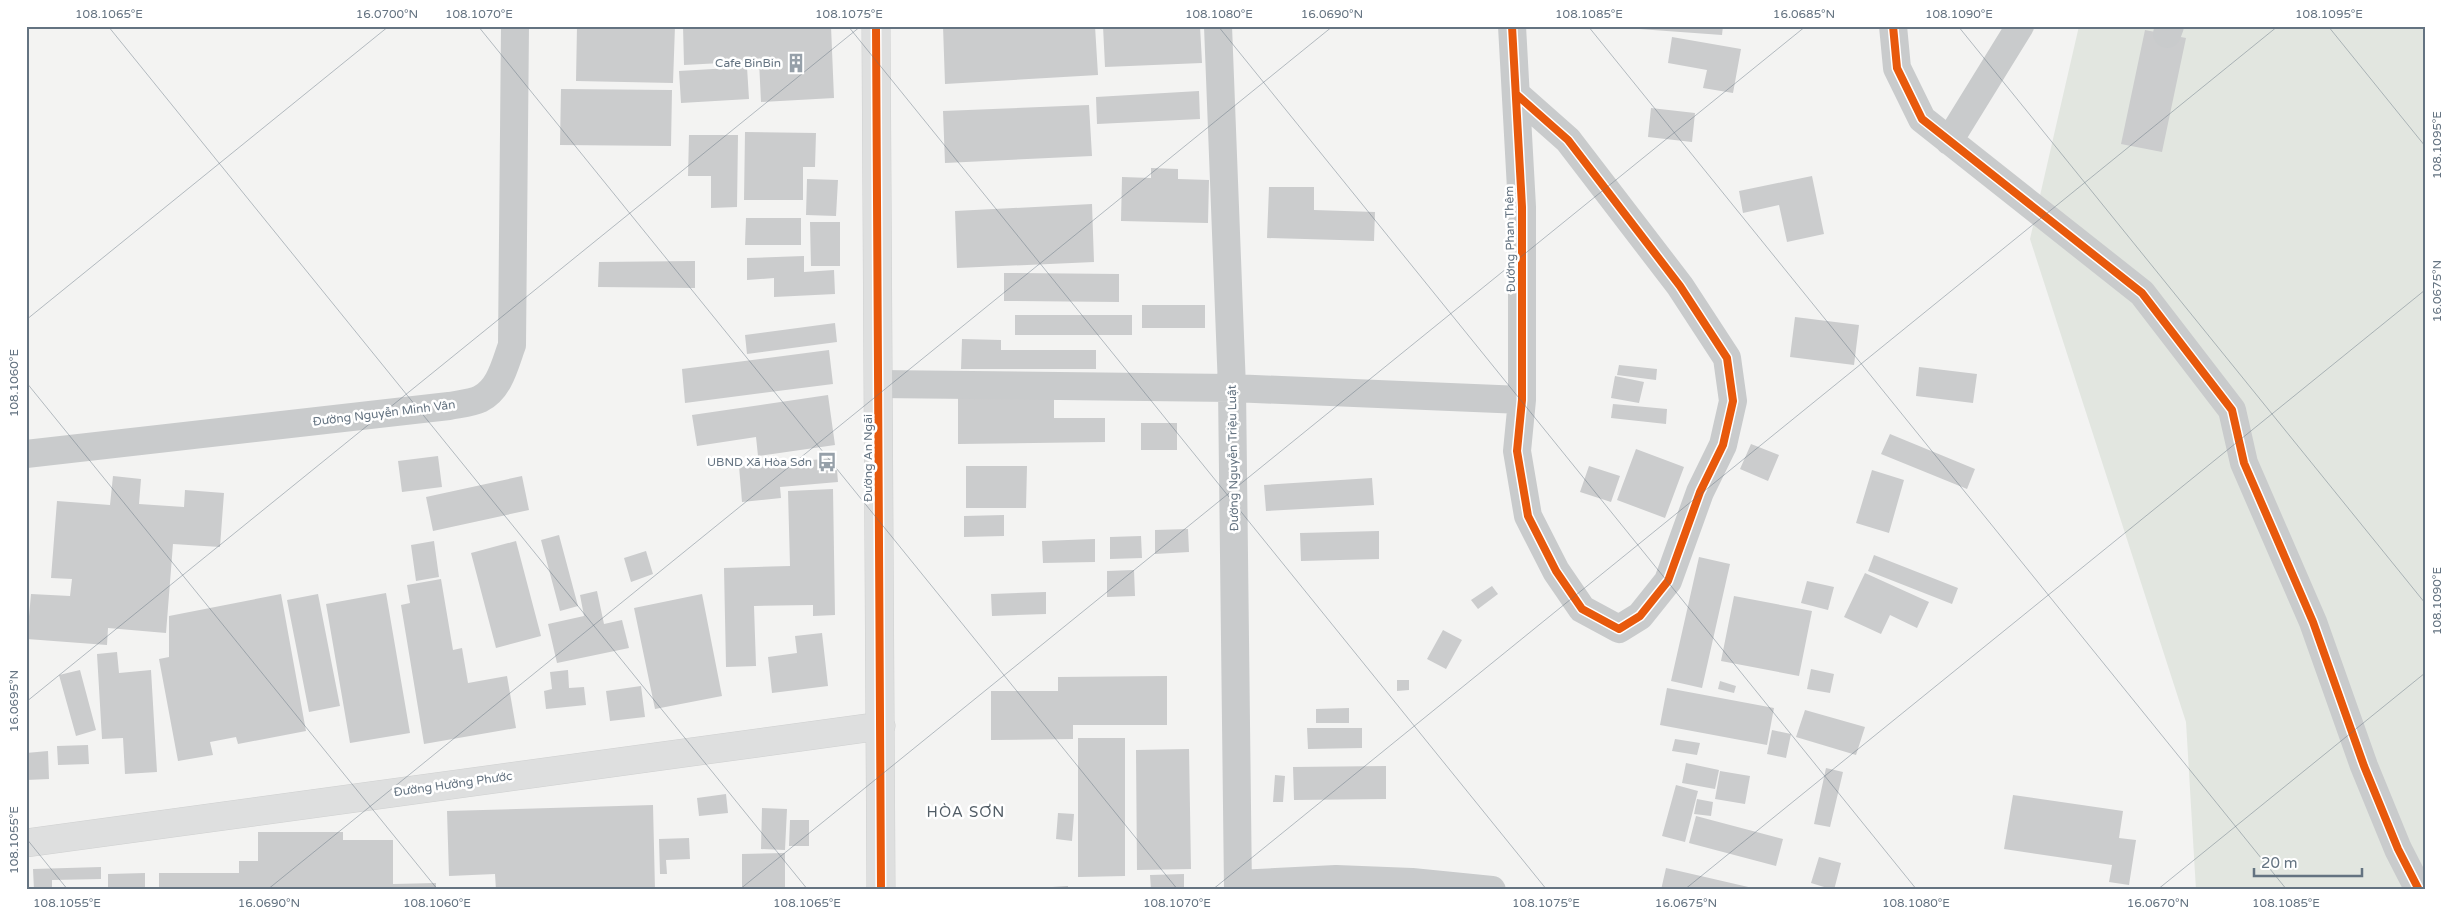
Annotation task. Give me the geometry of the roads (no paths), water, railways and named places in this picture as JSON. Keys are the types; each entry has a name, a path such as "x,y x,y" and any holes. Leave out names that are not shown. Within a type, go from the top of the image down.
{"main road":[{"name":"Đường An Ngãi","path":"876,26 881,890"},
{"name":"Đường Hưởng Phước","path":"26,843 880,726"}],"street":[{"name":"Đường Nguyễn Minh Vân","path":"26,454 449,406 480,399 494,388 512,345 515,26"},
{"name":"Đường Nguyễn Triệu Luật","path":"1218,26 1232,388 1238,887"},
{"name":"Đường Phan Thêm","path":"1512,26 1522,207 1522,400 1517,451 1528,516 1556,571 1582,610 1619,629 1640,616 1668,580 1700,492 1723,445 1733,402 1727,358 1680,286 1568,140 1516,94"},
{"path":"1893,26 1897,68 1922,119 2142,293 2232,410 2244,463 2313,622 2372,785 2398,849 2418,890"},
{"path":"1949,141 2020,26"},
{"path":"878,384 1232,388 1522,400"},
{"path":"1238,887 1336,879 1412,882 1492,890"}],"place":[{"name":"Cafe BinBin","path":"796,63"},
{"name":"UBND Xã Hòa Sơn","path":"827,462"}],"district":[{"name":"HÒA SƠN","path":"966,812"}]}
